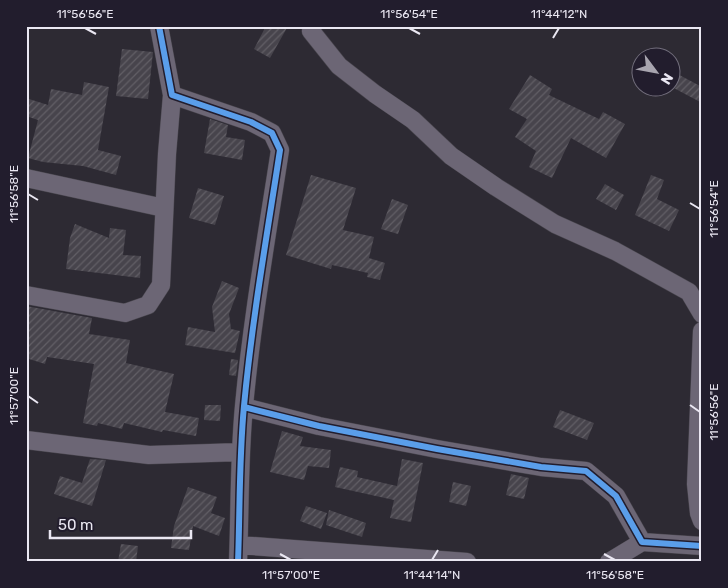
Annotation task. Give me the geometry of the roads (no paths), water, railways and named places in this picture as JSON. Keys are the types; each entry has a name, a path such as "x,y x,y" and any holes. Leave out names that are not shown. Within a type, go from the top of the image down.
{"street":[{"path":"26,295 125,313 148,305 161,285 172,95 159,26"},
{"path":"313,26 312,31 339,66 413,120 452,156 496,187 555,224 615,251 689,292 702,314"},
{"path":"172,95 251,122 272,134 280,150 255,307 244,407 240,452 238,553 467,562"},
{"path":"26,178 164,208"},
{"path":"702,331 696,484 698,513 702,521"},
{"path":"244,407 319,426 436,450 541,467 586,471 616,496 642,542"},
{"path":"26,440 149,455 240,452"},
{"path":"608,562 642,542 702,546"}]}
